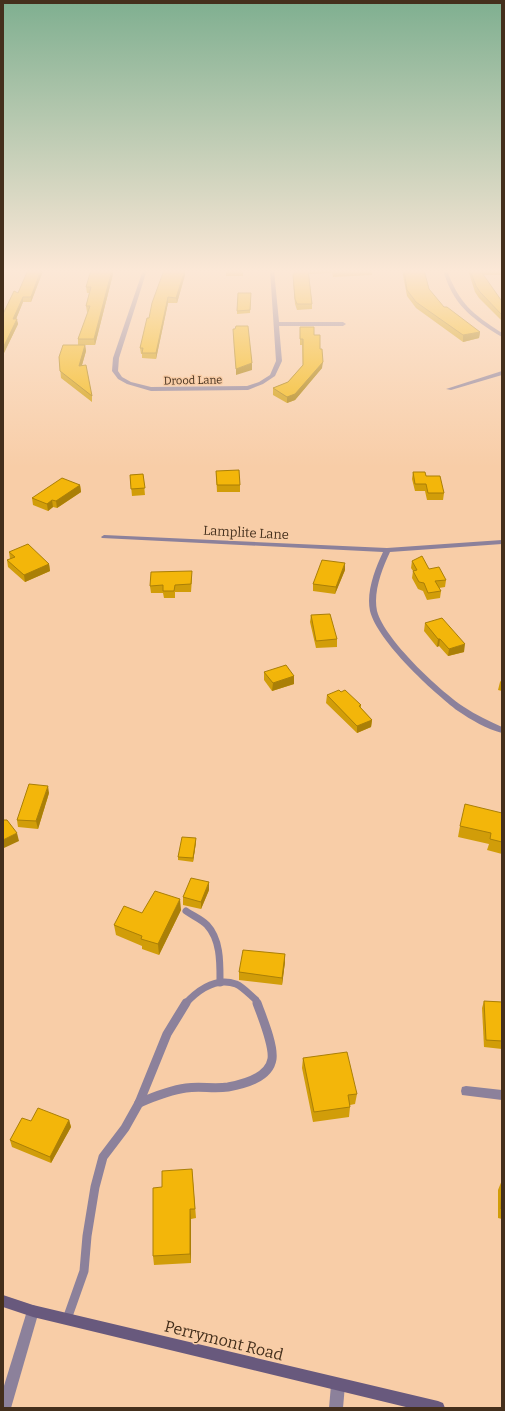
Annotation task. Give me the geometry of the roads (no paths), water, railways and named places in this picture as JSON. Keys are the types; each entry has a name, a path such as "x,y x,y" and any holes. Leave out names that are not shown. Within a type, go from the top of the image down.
{"street":[{"name":"Drood Lane","path":"123,336 116,358 115,366 117,374 129,383 151,389 171,390 238,389 248,388 261,383 272,376 278,362 277,336"},
{"path":"449,389 502,373"},
{"name":"Lamplite Lane","path":"104,537 387,550 502,542"},
{"path":"387,550 377,578 373,602 373,612 378,624 387,637 434,686 462,710 480,721 502,730"},
{"path":"466,1091 502,1095"},
{"name":"Perrymont Road","path":"3,1301 32,1311 67,1320 438,1408"},
{"path":"4,1408 32,1311"},
{"path":"336,1408 338,1385"}],"lane":[{"path":"186,911 208,927 215,942 220,960 220,983"},
{"path":"67,1320 84,1271 90,1215 95,1187 103,1157 125,1128 139,1103 167,1034 186,1003 198,992 215,982 236,984 256,1000 267,1032 272,1058 269,1068 256,1078 228,1088 185,1088 155,1096 139,1103"}]}
